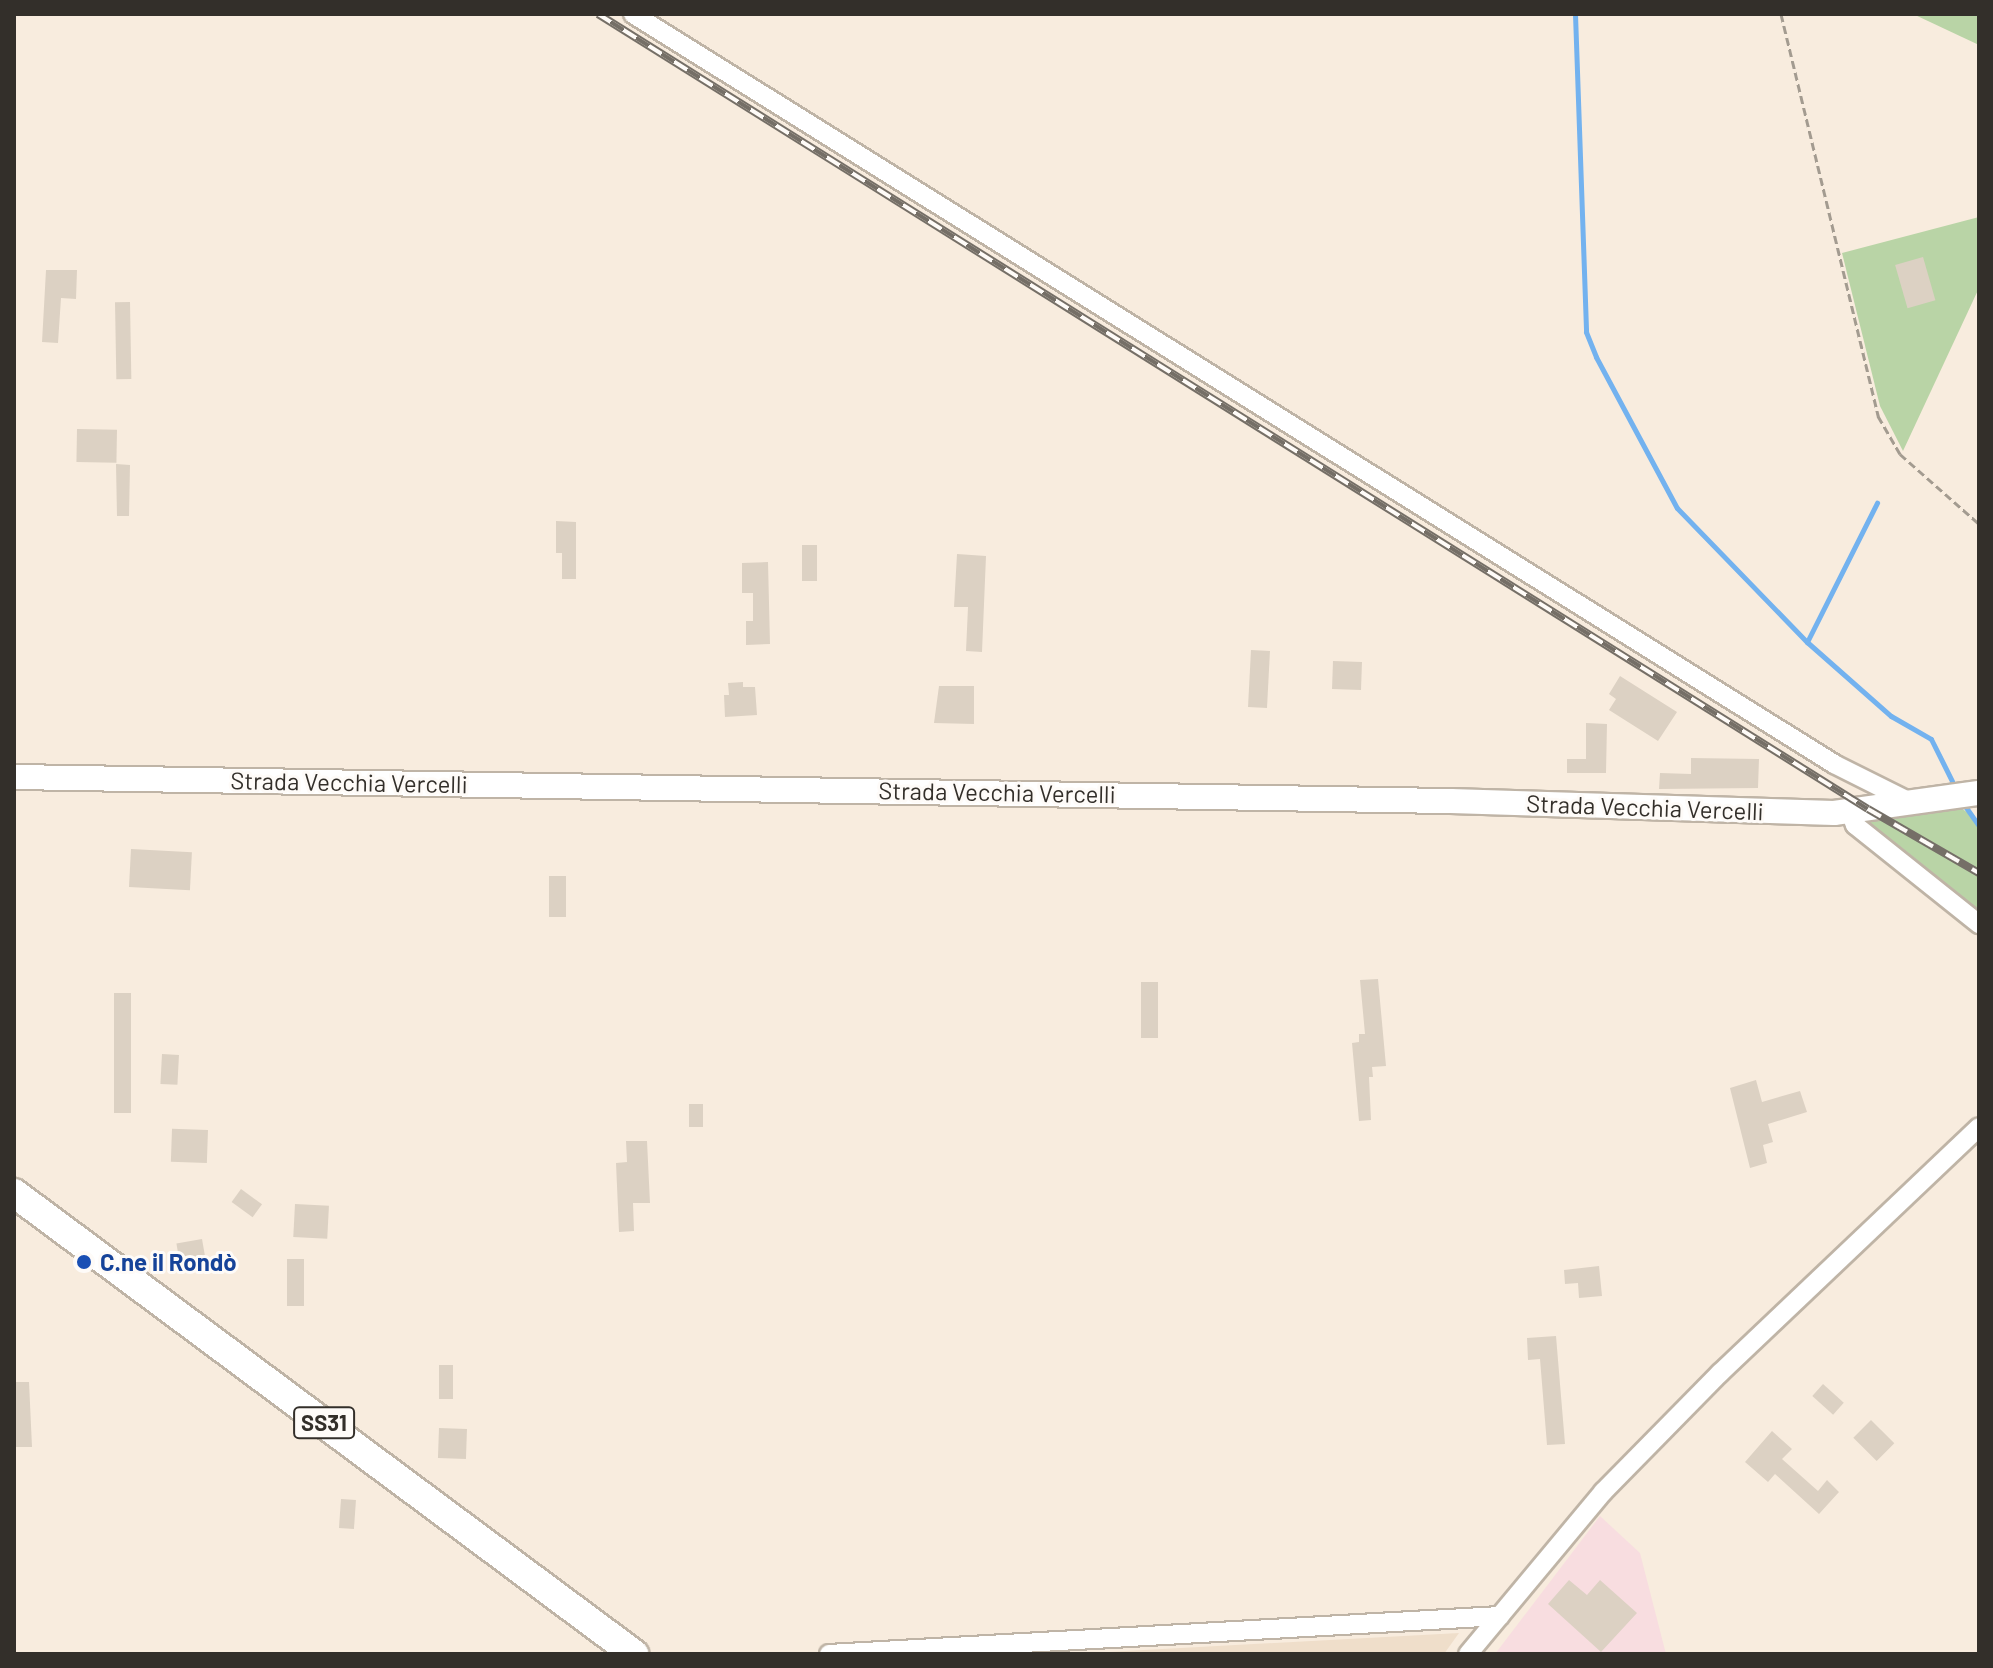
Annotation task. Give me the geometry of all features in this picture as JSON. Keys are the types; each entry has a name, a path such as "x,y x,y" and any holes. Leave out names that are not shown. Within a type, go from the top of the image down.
{"main road":[{"name":"SS31","path":"14,1193 634,1654"}],"street":[{"path":"633,14 1834,764 1908,801"},
{"name":"Strada Vecchia Vercelli","path":"14,777 1188,796 1850,812 1908,801 1979,793"},
{"path":"1850,812 1855,825 1979,924"},
{"path":"1468,1654 1603,1492 1720,1373 1979,1127"},
{"path":"829,1654 1500,1616"}],"path":[{"path":"1781,14 1878,416 1900,454 1979,524"}],"shaded area":[{"path":"1600,1516 1640,1553 1666,1654 1495,1654"},
{"path":"1459,1633 1444,1654 1071,1654"}],"green space":[{"path":"1913,14 1979,14 1979,45"},
{"path":"1979,217 1979,288 1903,451 1880,406 1842,253"},
{"path":"1957,805 1979,821 1979,935 1859,822"}],"building":[{"path":"1923,257 1935,300 1908,308 1895,265"},
{"path":"46,270 77,270 76,299 61,298 58,343 42,342"},
{"path":"115,302 130,302 131,379 116,379"},
{"path":"77,429 117,430 116,463 76,462"},
{"path":"116,464 130,465 129,516 117,516"},
{"path":"556,521 576,522 576,579 562,579 562,553 556,553"},
{"path":"802,545 817,545 817,581 802,581"},
{"path":"957,554 986,556 982,652 966,651 968,607 954,607"},
{"path":"768,562 770,644 746,645 746,621 753,621 753,593 742,593 742,563"},
{"path":"1251,650 1270,651 1267,708 1248,707"},
{"path":"1333,661 1362,662 1361,690 1332,689"},
{"path":"1620,676 1677,712 1658,741 1609,710 1616,699 1609,694"},
{"path":"743,682 743,687 755,687 757,715 725,717 724,695 729,695 728,683"},
{"path":"939,686 974,686 974,724 934,723"},
{"path":"1586,723 1607,724 1606,773 1567,773 1567,759 1586,759"},
{"path":"1691,758 1759,759 1758,788 1659,789 1660,773 1691,774"},
{"path":"131,849 192,852 190,890 129,887"},
{"path":"549,876 566,876 566,917 549,917"},
{"path":"1378,979 1386,1066 1372,1067 1373,1077 1369,1077 1371,1120 1359,1121 1352,1043 1359,1042 1359,1034 1365,1034 1360,980"},
{"path":"1141,982 1158,982 1158,1038 1141,1038"},
{"path":"114,993 131,993 131,1113 114,1113"},
{"path":"162,1054 179,1055 177,1085 160,1084"},
{"path":"1756,1080 1762,1102 1800,1091 1807,1112 1768,1124 1773,1142 1763,1145 1767,1163 1750,1168 1730,1088"},
{"path":"689,1104 703,1104 703,1127 689,1127"},
{"path":"172,1129 208,1130 207,1163 171,1162"},
{"path":"626,1141 647,1141 650,1203 633,1203 634,1231 619,1232 616,1163 627,1162"},
{"path":"241,1189 262,1204 253,1217 232,1202"},
{"path":"295,1204 329,1206 327,1239 293,1237"},
{"path":"202,1239 205,1256 179,1260 176,1244"},
{"path":"287,1259 304,1259 304,1306 287,1306"},
{"path":"1599,1266 1602,1296 1579,1298 1578,1283 1565,1284 1564,1270"},
{"path":"1556,1336 1565,1444 1547,1445 1540,1359 1528,1360 1527,1338"},
{"path":"439,1365 453,1365 453,1399 439,1399"},
{"path":"14,1382 29,1382 32,1447 14,1447"},
{"path":"1823,1384 1844,1403 1833,1415 1812,1396"},
{"path":"1871,1420 1894,1443 1877,1461 1853,1438"},
{"path":"439,1428 467,1429 466,1459 438,1458"},
{"path":"1772,1431 1792,1449 1782,1459 1818,1491 1827,1480 1839,1492 1819,1514 1775,1474 1768,1482 1745,1462"},
{"path":"341,1499 356,1500 354,1529 339,1528"},
{"path":"1569,1580 1587,1595 1600,1580 1637,1613 1601,1652 1548,1604"}],"waterway":[{"path":"1575,14 1586,332 1596,357 1677,508 1807,642 1891,716 1931,739 1952,781"},
{"path":"1807,642 1877,503"},
{"path":"1965,806 1979,826"}],"railway":[{"path":"598,14 1868,809 1979,873"}],"place":[{"name":"C.ne il Rondò","path":"84,1262"}]}
